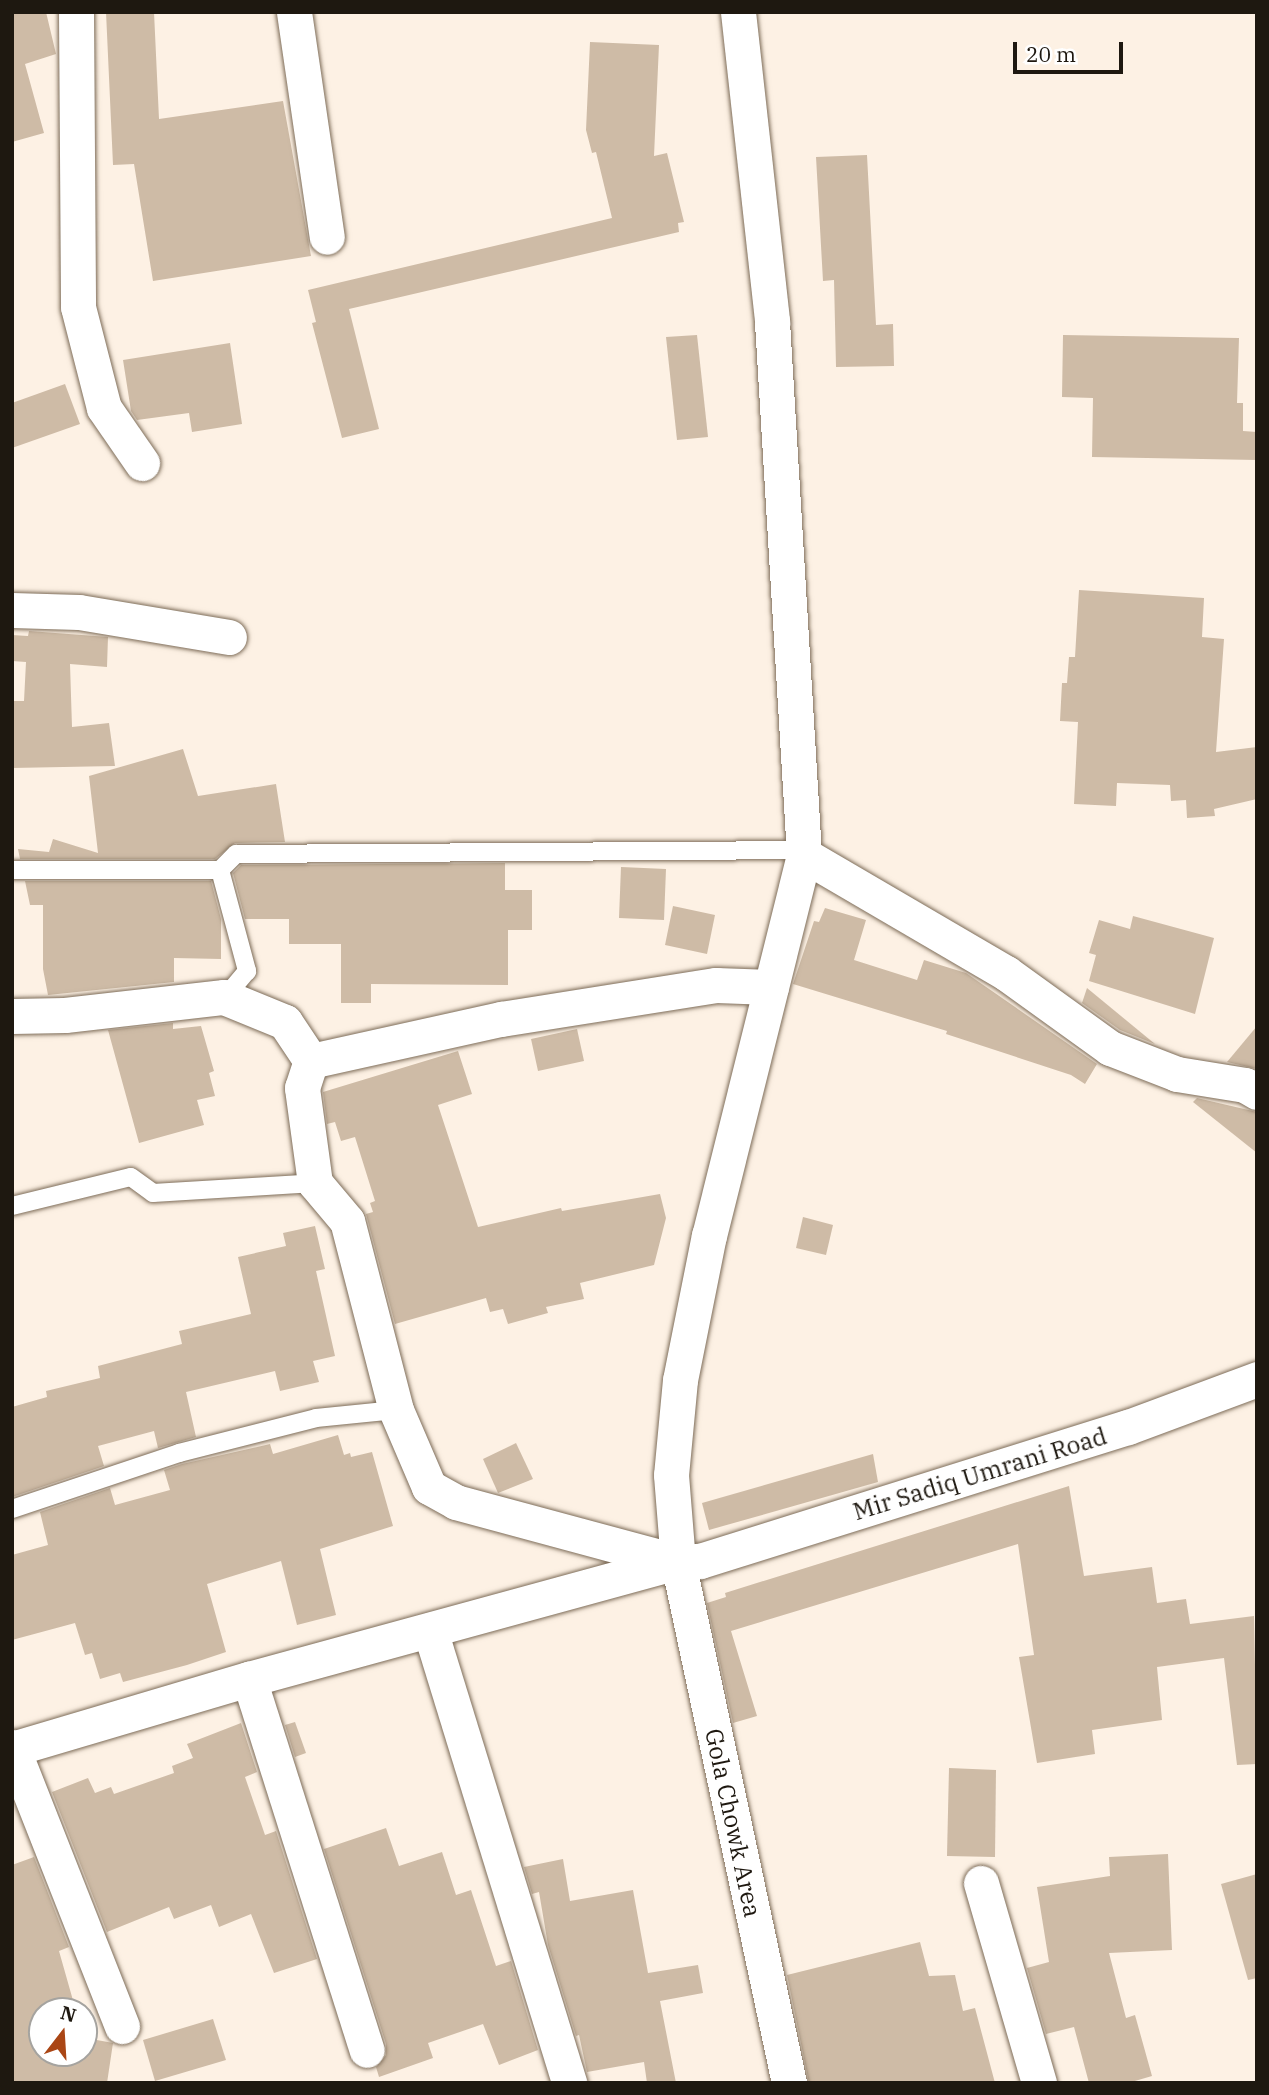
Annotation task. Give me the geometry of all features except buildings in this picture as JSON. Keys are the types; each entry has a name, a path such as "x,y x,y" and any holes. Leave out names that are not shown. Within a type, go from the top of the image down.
{"street":[{"path":"76,12 78,307 104,408 142,463"},
{"path":"294,12 327,237"},
{"name":"Gola Chowk Area","path":"738,12 772,322 804,853 709,1235 680,1380 671,1475 789,2083"},
{"path":"12,610 79,611 229,637"},
{"path":"804,853 1006,973 1110,1048 1177,1074 1245,1085 1257,1092"},
{"path":"311,1061 501,1019 646,995 716,985 771,987"},
{"path":"12,1016 65,1016 225,997 285,1022 311,1061"},
{"path":"311,1061 302,1088 315,1183 347,1221 396,1410 429,1487 456,1502 689,1561"},
{"name":"Mir Sadiq Umrani Road","path":"12,1749 250,1679 689,1561 1128,1427 1257,1379"},
{"path":"430,1630 569,2083"},
{"path":"250,1679 368,2050"},
{"path":"12,1749 122,2026"},
{"path":"981,1883 1039,2083"}],"lane":[{"path":"12,870 220,870 236,854 804,853"},
{"path":"220,870 247,971 225,997"},
{"path":"12,1206 131,1177 153,1193 315,1183"},
{"path":"12,1509 179,1453 266,1430 316,1418 396,1410"}]}
